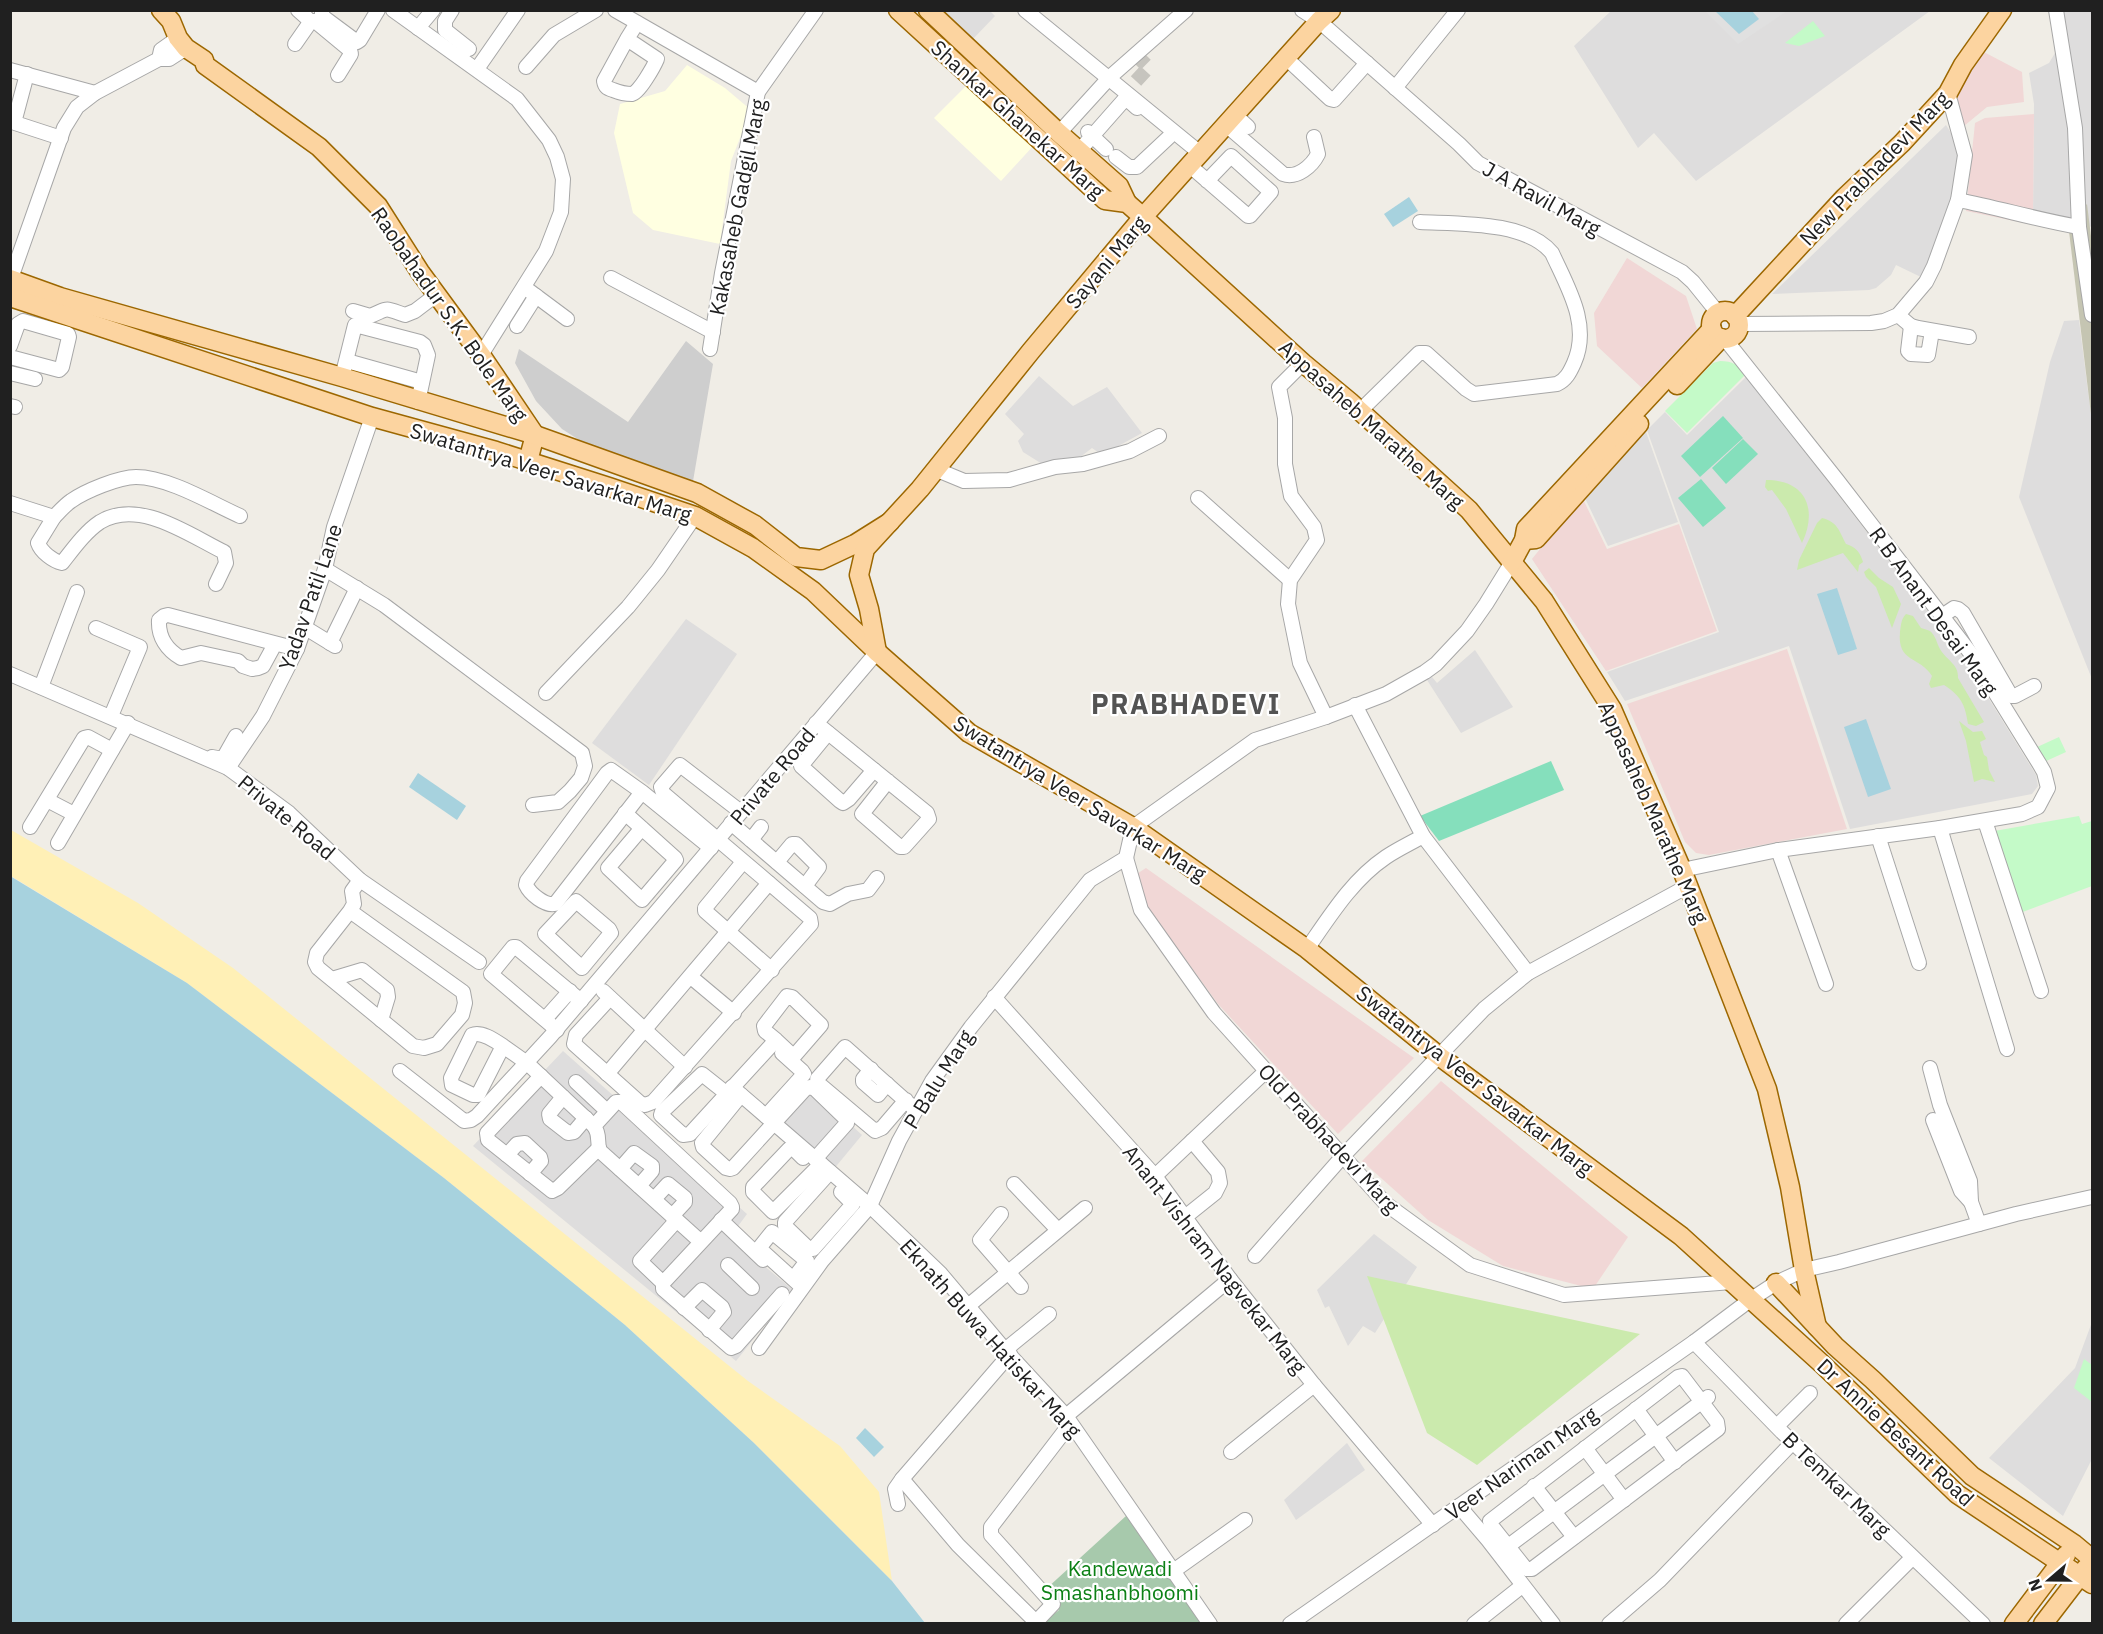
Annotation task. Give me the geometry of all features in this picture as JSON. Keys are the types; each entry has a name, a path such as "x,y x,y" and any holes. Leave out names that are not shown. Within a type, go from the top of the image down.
{"main road":[{"name":"Shankar Ghanekar Marg","path":"898,10 1105,201 1127,203 1143,217"},
{"path":"928,10 1119,186 1127,203"},
{"name":"New Prabhadevi Marg","path":"1512,561 1524,540 1536,539 1725,326 1845,197 1902,143 1948,93 1963,65 2002,10"},
{"path":"163,12 171,21 179,46"},
{"name":"Sayani Marg","path":"877,652 869,609 859,575 865,549 936,469 1143,217 1194,159 1231,126 1286,58 1325,16"},
{"name":"Raobahadur S.K. Bole Marg","path":"179,46 200,67 205,65 319,147 378,206 436,295 481,355 535,435 528,461"},
{"name":"Appasaheb Marathe Marg","path":"1143,217 1469,510 1544,602 1612,709 1685,878 1767,1089 1790,1187 1804,1270 1817,1327"},
{"name":"Swatantrya Veer Savarkar Marg","path":"11,280 60,297 345,369 418,402 535,435 697,493 755,525 795,557 821,560 855,544 890,522"},
{"name":"Swatantrya Veer Savarkar Marg","path":"10,297 45,318 372,417 528,461 695,516 753,548 813,591 877,652 969,733 1133,827 1307,949 1439,1056 1682,1236 1750,1300"},
{"name":"Dr Annie Besant Road","path":"1776,1283 1817,1327 1972,1476 2074,1544 2092,1560"},
{"name":"Dr Annie Besant Road","path":"1750,1300 1821,1363 1957,1494 2086,1580"},
{"path":"2014,1623 2074,1544"},
{"path":"2043,1623 2086,1580 2092,1560"}],"street":[{"path":"393,10 418,28 461,48"},
{"path":"418,28 433,10"},
{"path":"477,69 518,10"},
{"path":"526,67 554,35 596,10"},
{"path":"615,10 758,92"},
{"name":"Kakasaheb Gadgil Marg","path":"710,349 722,273 758,92 816,10"},
{"path":"1059,133 1110,78 1186,10"},
{"name":"J A Ravil Marg","path":"1302,10 1325,16 1367,63 1478,163 1682,272 1693,282 1725,326"},
{"path":"1395,88 1458,10"},
{"path":"2056,10 2075,128 2079,227 2092,315"},
{"path":"306,13 293,42 312,20 323,19 357,42 360,40 371,12"},
{"path":"450,12 444,27 447,32 477,69 517,99 537,123 549,140 563,178 561,212 546,251 481,355"},
{"path":"1032,13 1110,78 1131,86 1194,159 1207,181 1250,216 1271,192 1231,156 1207,181"},
{"path":"323,19 351,52 338,75"},
{"path":"627,39 637,23"},
{"path":"11,280 64,128 77,107 95,93 159,59 170,59 179,46"},
{"path":"1286,58 1330,99 1334,100 1367,63"},
{"path":"10,70 95,93"},
{"path":"27,74 15,123 61,138"},
{"path":"1725,326 1871,323 1898,315 1928,279 1958,200 1965,155 1948,93"},
{"path":"1076,148 1090,131 1124,100 1128,100 1194,159"},
{"path":"1231,126 1288,176 1299,173 1314,162 1318,154 1314,137"},
{"path":"1231,126 1284,195"},
{"path":"1090,131 1111,153 1129,167 1137,167 1169,137"},
{"path":"1958,200 2052,223 2079,227"},
{"path":"1360,411 1419,353 1426,353 1470,393 1474,394 1557,384 1567,376 1579,353 1581,334 1578,315 1552,253 1546,245 1536,239 1490,227 1420,222"},
{"path":"611,278 713,332"},
{"path":"524,287 567,319"},
{"path":"355,316 372,316 383,308 405,315 415,311 436,295"},
{"path":"517,326 536,296"},
{"path":"1898,315 1911,326 1969,338"},
{"path":"355,316 345,369 422,382"},
{"path":"355,316 424,345 428,354 418,402"},
{"path":"10,346 19,322 23,321 45,318 69,336 61,369 57,370 10,357"},
{"name":"R B Anant Desai Marg","path":"1255,1256 1343,1156 1484,1009 1528,973 1685,878 1778,850 1940,828 2022,814 2038,807 2048,788 2044,772 1972,656 1838,480 1725,326"},
{"path":"1911,326 1908,351 1911,354 1928,355 1932,331"},
{"path":"1303,363 1279,387 1284,418 1285,464 1291,496 1314,527 1317,540 1290,580 1288,603 1300,663 1326,717"},
{"path":"10,373 34,379"},
{"name":"Yadav Patil Lane","path":"228,768 242,737 263,716 297,649 325,569 334,527 372,417"},
{"path":"936,469 964,481 1009,480 1055,467 1083,464 1130,451 1159,436"},
{"path":"216,584 226,563 224,552 152,517 133,513 112,516 100,522 62,563 58,563 42,551 38,543 54,517 71,500 107,484 135,477 176,487 240,516"},
{"path":"1198,498 1290,580"},
{"path":"10,503 54,517"},
{"path":"546,693 628,608 658,570 695,516"},
{"name":"New Prabhadevi Marg","path":"1133,827 1255,740 1326,717 1386,694 1436,664 1467,631 1512,561"},
{"path":"325,569 384,605 582,753 585,766 581,778 570,791 558,802 533,805"},
{"path":"304,627 332,644 357,588"},
{"path":"41,687 77,592"},
{"path":"1941,616 1953,608 1963,614 2011,696 2034,686"},
{"path":"275,644 263,666 258,668 243,666 238,661 201,653 182,658 173,654 165,644 160,633 159,620 168,615 297,649"},
{"path":"96,628 140,647 111,716"},
{"name":"Private Road","path":"400,1071 464,1121 477,1116 553,1034 877,652"},
{"name":"Private Road","path":"10,674 211,756 289,813 360,880 479,963"},
{"path":"1355,705 1423,836 1528,973"},
{"path":"58,843 128,723"},
{"path":"816,723 888,781 927,813 929,817 902,848 862,814 888,781"},
{"path":"211,756 224,759 242,737 225,726"},
{"path":"828,733 801,766 840,801 846,802 874,770"},
{"path":"30,827 84,738 88,737 112,750"},
{"path":"714,843 661,791 661,787 678,766 682,766 741,812"},
{"path":"610,998 574,1038 576,1046 645,1105 653,1102 685,1067 812,922 743,862 614,771 609,771 527,881 529,891 546,904 555,904 642,792"},
{"path":"47,800 74,814"},
{"path":"625,813 642,828 676,860 642,900 608,868 642,828"},
{"path":"1985,821 2041,992"},
{"path":"731,823 823,902 830,904 848,894 868,890 877,878"},
{"path":"751,840 761,827"},
{"path":"1126,858 1133,827"},
{"path":"1940,828 2007,1049"},
{"path":"1307,949 1356,882 1385,858 1423,836"},
{"path":"1878,836 1919,963"},
{"path":"777,862 792,844 796,844 819,867 805,886"},
{"path":"1778,850 1826,984"},
{"name":"P Balu Marg","path":"759,1348 797,1286 870,1206 899,1141 911,1105 932,1081 994,996 1090,880 1126,858"},
{"name":"Old Prabhadevi Marg","path":"1126,858 1141,910 1214,1013 1386,1204 1470,1265 1564,1294 1732,1282"},
{"path":"743,862 705,908 706,913 772,970"},
{"path":"352,908 454,974 461,982 465,1003 462,1015 437,1044 424,1048 413,1046 318,968 315,962 317,953 352,908 352,891 360,880"},
{"path":"607,1074 646,1031 769,883"},
{"path":"575,901 579,902 610,931 610,935 596,952 581,968 546,935 575,901"},
{"path":"553,1034 544,1020 491,974 513,947 516,947 581,1001"},
{"path":"596,952 611,965"},
{"path":"332,980 359,970 387,990 381,1020"},
{"path":"691,977 734,1013"},
{"path":"595,984 685,1067"},
{"path":"544,1020 570,991"},
{"name":"Anant Vishram Nagvekar Marg","path":"994,996 1155,1176 1230,1278 1314,1384 1433,1524"},
{"path":"503,1046 478,1095 452,1085 452,1078 472,1035 479,1033 503,1046 527,1063 541,1076 563,1097 590,1122 600,1138 599,1148 555,1190 549,1190 488,1140 487,1133 541,1076"},
{"path":"774,1042 804,1074 769,1122 730,1169 702,1146 702,1143 734,1094 774,1042"},
{"path":"844,1047 911,1105 875,1131 817,1080 844,1047"},
{"path":"1930,1068 1940,1106 1970,1181 1971,1202 1979,1224"},
{"path":"1155,1176 1266,1071"},
{"name":"Eknath Buwa Hatiskar Marg","path":"734,1094 687,1136 661,1115 702,1074 734,1094 821,1168 870,1206 940,1273 1068,1420 1172,1572 1210,1623"},
{"path":"576,1082 593,1090 608,1111"},
{"path":"769,1122 807,1088 815,1089 845,1118 847,1123 821,1168 784,1224 811,1250 853,1204 821,1168 793,1149 789,1149 753,1187 752,1191 771,1210 775,1211 821,1168"},
{"path":"563,1097 549,1114 550,1119 568,1133 574,1132 608,1111 616,1101 621,1102 730,1203 732,1209 663,1283 663,1289 684,1308 728,1347 733,1347 782,1294"},
{"path":"1934,1120 1962,1191 1971,1202"},
{"path":"1187,1220 1215,1193 1220,1183 1218,1172 1192,1141"},
{"path":"507,1155 517,1144 525,1143 540,1157 541,1161 530,1174"},
{"path":"599,1148 701,1242"},
{"path":"620,1169 633,1154 637,1153 653,1169 639,1186"},
{"path":"654,1199 668,1184 685,1198 685,1202 674,1218 640,1262 663,1283"},
{"path":"1014,1184 1058,1230"},
{"path":"1187,1220 1231,1184"},
{"name":"Veer Nariman Marg","path":"1290,1623 1776,1283 1804,1270 2092,1197"},
{"path":"968,1306 1085,1208"},
{"path":"1000,1214 980,1240 1021,1287"},
{"path":"721,1221 748,1265 752,1288"},
{"path":"728,1265 748,1265 797,1286"},
{"path":"902,1479 958,1545 1036,1622 1053,1604 991,1535 991,1527 1068,1420 1230,1278"},
{"path":"684,1308 702,1290 722,1307 724,1312 709,1330"},
{"path":"898,1504 895,1489 902,1479 1007,1352 1049,1314"},
{"name":"B Temkar Marg","path":"1694,1342 1912,1558 1983,1623"},
{"path":"1459,1506 1503,1550 1529,1570 1718,1429 1705,1399 1680,1376 1490,1521 1503,1550 1522,1586 1553,1623"},
{"path":"1231,1452 1314,1384"},
{"path":"1777,1426 1810,1393"},
{"path":"1503,1550 1705,1399"},
{"path":"1636,1409 1675,1462"},
{"path":"1609,1623 1660,1580 1793,1442"},
{"path":"1585,1448 1624,1500"},
{"path":"1534,1486 1574,1538"},
{"path":"1172,1572 1245,1520"},
{"path":"1850,1622 1912,1558"},
{"path":"1474,1623 1522,1586"}],"shaded area":[{"path":"940,11 990,11 995,16 971,41"},
{"path":"1611,11 1930,11 1696,181 1654,133 1638,148 1574,46"},
{"path":"1705,11 1787,11 1738,44"},
{"path":"2053,11 2092,11 2092,227 2033,213 2034,104 2029,73 2049,63 2055,53"},
{"path":"1982,51 2022,72 2024,102 1987,107 1964,126 1953,89"},
{"path":"687,65 725,88 751,110 731,161 720,244 653,230 633,213 614,133 620,104 665,91"},
{"path":"970,82 1035,144 1001,181 934,118"},
{"path":"2034,114 2033,213 2029,224 1966,211 1975,123 1985,118"},
{"path":"1946,125 1960,147 1959,178 1925,279 1896,265 1891,275 1876,288 1869,290 1772,294"},
{"path":"2087,204 2092,244 2092,423 2068,223"},
{"path":"1627,258 1686,296 1697,329 1642,388 1597,346 1594,313"},
{"path":"2079,320 2092,423 2092,679 2019,497 2050,362 2064,321"},
{"path":"686,341 713,364 692,487 598,452 562,429 536,401 515,363 519,349 628,422"},
{"path":"1039,376 1073,406 1107,387 1142,433 1102,455 1092,448 1075,461 1047,467 1023,452 1018,441 1024,434 1005,414"},
{"path":"1747,376 1965,660 2036,775 2038,786 2032,794 1850,829 1789,646 1625,701 1607,672 1719,632 1647,430 1665,412 1687,435"},
{"path":"1646,432 1678,522 1608,546 1584,496"},
{"path":"1582,497 1607,549 1679,524 1717,631 1606,671 1532,559"},
{"path":"686,619 737,654 649,785 592,743"},
{"path":"1787,649 1847,829 1709,855 1696,853 1685,842 1627,704"},
{"path":"1475,650 1513,707 1461,733 1427,680 1432,677 1437,683"},
{"path":"1146,868 1414,1058 1338,1134 1218,1004 1138,894 1135,875"},
{"path":"563,1051 747,1214 730,1237 793,1290 736,1361 473,1146"},
{"path":"1441,1081 1628,1237 1593,1289 1503,1266 1428,1220 1362,1161"},
{"path":"806,1084 862,1135 833,1170 774,1117"},
{"path":"1374,1234 1417,1267 1375,1333 1363,1326 1348,1346 1329,1306 1325,1308 1317,1290"},
{"path":"2092,1322 2092,1459 2063,1516 1989,1458 2075,1368"},
{"path":"1347,1443 1365,1470 1296,1520 1284,1500"}],"green space":[{"path":"1813,21 1825,36 1799,46 1785,43"},
{"path":"1720,361 1735,364 1746,374 1687,433 1665,411 1713,363"},
{"path":"1723,416 1743,438 1700,477 1681,456"},
{"path":"1743,439 1758,454 1726,484 1712,468"},
{"path":"1701,479 1726,508 1703,527 1678,498"},
{"path":"1766,480 1791,485 1805,499 1809,519 1802,543 1786,509 1772,490 1768,491 1765,487"},
{"path":"1822,518 1835,525 1846,544 1855,548 1859,553 1863,562 1859,565 1858,572 1843,553 1797,570 1799,560 1817,523"},
{"path":"1869,568 1893,587 1901,604 1892,628 1876,587 1864,572"},
{"path":"1906,614 1913,616 1921,628 1934,635 1943,653 1952,662 1958,678 1984,722 1976,726 1968,724 1964,706 1958,697 1944,685 1931,688 1929,684 1932,676 1902,649 1900,632 1902,620"},
{"path":"1959,721 1973,732 1982,731 1986,739 1980,742 1995,782 1982,779 1974,782 1966,741"},
{"path":"2059,737 2066,752 2044,762 2035,748"},
{"path":"1551,761 1564,790 1439,841 1420,816"},
{"path":"2079,816 2082,824 2092,821 2092,886 2012,916 1983,833"},
{"path":"1367,1276 1640,1334 1477,1465 1427,1433"},
{"path":"2084,1359 2092,1365 2092,1402 2074,1388"},
{"name":"Kandewadi Smashanbhoomi","path":"1126,1516 1203,1623 1042,1624 1059,1610 1046,1589"}],"sand":[{"path":"11,830 138,903 233,968 748,1381 840,1446 879,1492 892,1581 754,1443 625,1325 444,1178 187,983 11,876"}],"water":[{"path":"1715,11 1752,11 1759,19 1739,34"},
{"path":"1409,197 1418,211 1393,227 1384,214"},
{"path":"1837,588 1857,649 1838,655 1817,594"},
{"path":"1866,719 1891,789 1868,797 1844,727"},
{"path":"418,773 466,806 457,820 409,787"},
{"path":"10,876 187,983 444,1178 625,1325 754,1443 892,1581 925,1623 11,1623"},
{"path":"865,1428 884,1447 874,1457 856,1438"}],"tunnel":[{"path":"1136,81 1147,69 1140,59"}],"district":[{"name":"PRABHADEVI","path":"1186,703"}]}
